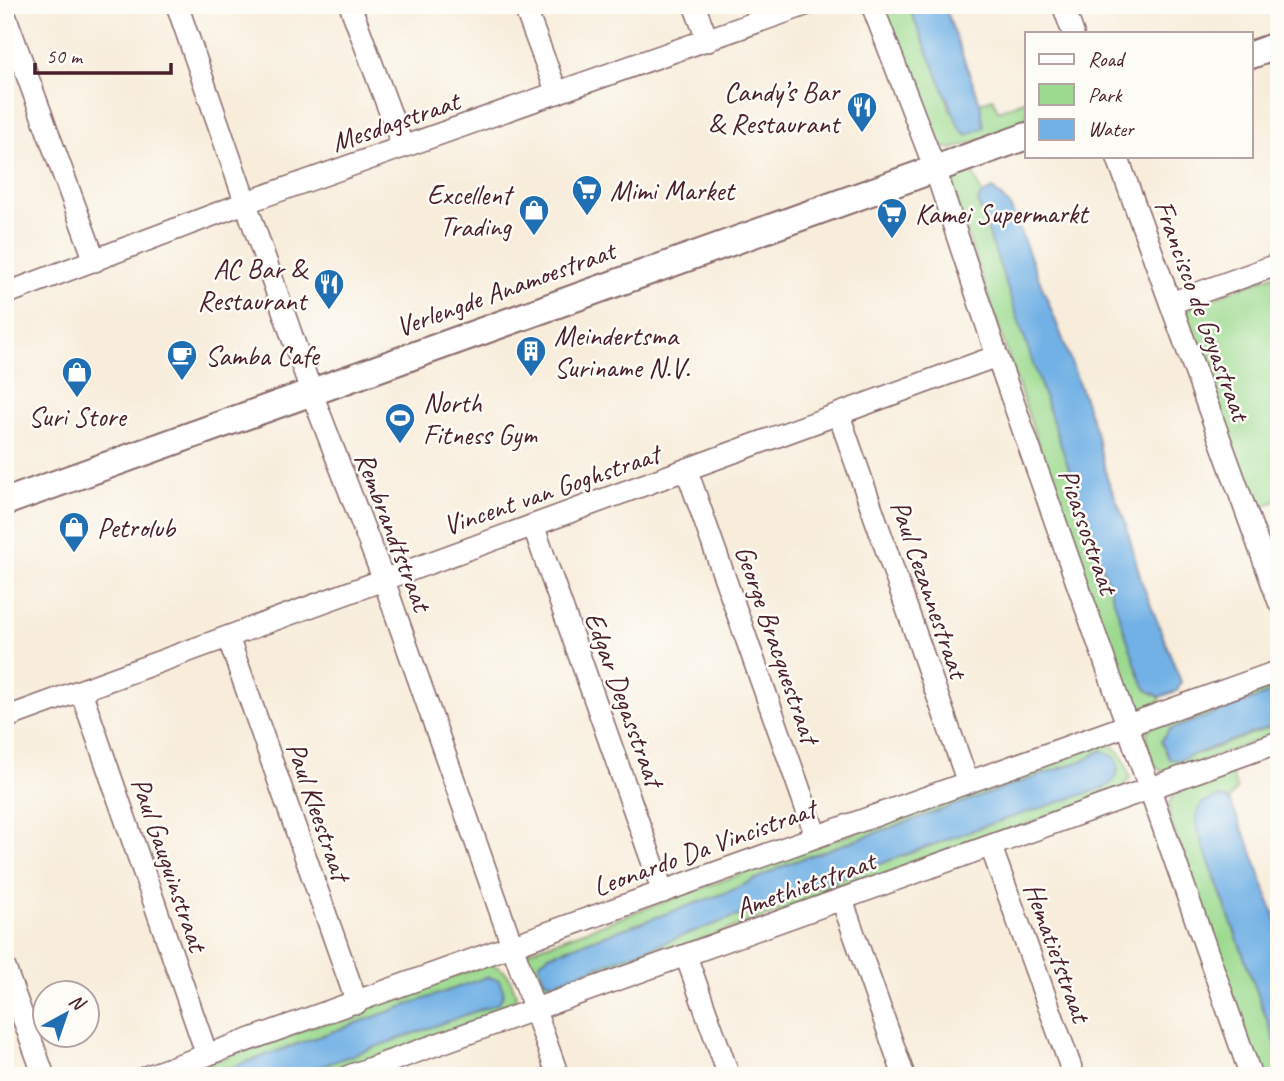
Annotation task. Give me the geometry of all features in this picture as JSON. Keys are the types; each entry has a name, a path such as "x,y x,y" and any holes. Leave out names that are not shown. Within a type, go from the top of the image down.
{"street":[{"name":"Rembrandtstraat","path":"177,5 311,391 383,578 558,1076"},
{"path":"350,5 403,148"},
{"path":"524,5 557,93"},
{"path":"694,5 708,41"},
{"name":"Mesdagstraat","path":"5,294 247,202 805,5"},
{"name":"Picassostraat","path":"872,5 936,169 997,356 1251,1076"},
{"path":"1063,5 1073,32"},
{"path":"5,15 95,261"},
{"path":"1252,55 1279,45"},
{"name":"Verlengde Anamoestraat","path":"5,502 1025,137"},
{"name":"Francisco de Goyastraat","path":"1118,158 1279,602"},
{"path":"1171,303 1279,264"},
{"name":"Vincent van Goghstraat","path":"5,718 997,356"},
{"name":"Paul Cezannestraat","path":"839,415 967,780"},
{"name":"George Bracquestraat","path":"687,471 816,836"},
{"name":"Edgar Degasstraat","path":"533,525 663,892"},
{"name":"Paul Kleestraat","path":"228,637 357,1003"},
{"name":"Leonardo Da Vincistraat","path":"148,1076 357,1003 967,780 1279,671"},
{"name":"Paul Gauguinstraat","path":"81,691 207,1055"},
{"name":"Amethietstraat","path":"349,1076 385,1070 534,1009 1279,742"},
{"name":"Hematietstraat","path":"991,847 1074,1076"},
{"path":"842,900 904,1076"},
{"path":"686,956 729,1076"},
{"path":"5,968 44,1076"}],"green space":[{"path":"882,5 908,5 946,94 950,111 983,127 980,103 993,98 998,111 1025,101 1025,126 952,149 942,147 934,139"},
{"path":"971,168 982,194 978,203 1125,630 1147,690 1160,697 1160,702 1146,708 1136,708 1122,692 953,192 957,177"},
{"path":"1279,273 1279,500 1252,510 1184,317 1188,307"},
{"path":"1279,679 1279,690 1169,730 1201,753 1279,723 1279,733 1172,772 1162,772 1148,759 1147,731 1158,723"},
{"path":"1104,742 1119,751 1130,778 1120,791 558,990 534,986 524,959 526,952","holes":["1102,750 1106,787 984,826 553,983 544,980 539,963 549,955 728,892 790,863 1087,759"]},
{"path":"1231,772 1237,789 1229,800 1218,797 1197,829 1279,1052 1279,1076 1261,1076 1169,816 1169,805 1174,794"},
{"path":"488,964 500,968 510,978 516,995 512,1005 503,1011 324,1076 294,1076 376,1046 487,977 207,1076 171,1076"}],"water":[{"path":"908,5 944,5 980,103 984,127 967,135 960,129"},
{"path":"993,189 1010,206 1062,337 1095,429 1107,478 1125,521 1141,580 1181,682 1177,691 1160,697 1147,690 1140,677 978,202 982,194"},
{"path":"1279,690 1279,723 1179,760 1169,759 1161,741 1169,730"},
{"path":"1102,750 1116,758 1118,767 1117,775 1106,787 984,826 553,983 544,980 539,963 549,955 728,892 790,863 1087,759"},
{"path":"1218,797 1229,800 1250,846 1279,929 1279,1052 1197,829 1196,816 1202,803"},
{"path":"487,977 499,980 504,993 499,1003 294,1076 207,1076"}],"place":[{"name":"Candy’s Bar & Restaurant","path":"862,134"},
{"name":"Mimi Market","path":"587,217"},
{"name":"Excellent Trading","path":"534,237"},
{"name":"Kamei Supermarkt","path":"892,240"},
{"name":"AC Bar & Restaurant","path":"329,311"},
{"name":"Meindertsma Suriname N.V.","path":"531,378"},
{"name":"Samba Cafe","path":"182,382"},
{"name":"Suri Store","path":"77,399"},
{"name":"North Fitness Gym","path":"400,445"},
{"name":"Petrolub","path":"74,554"}]}
